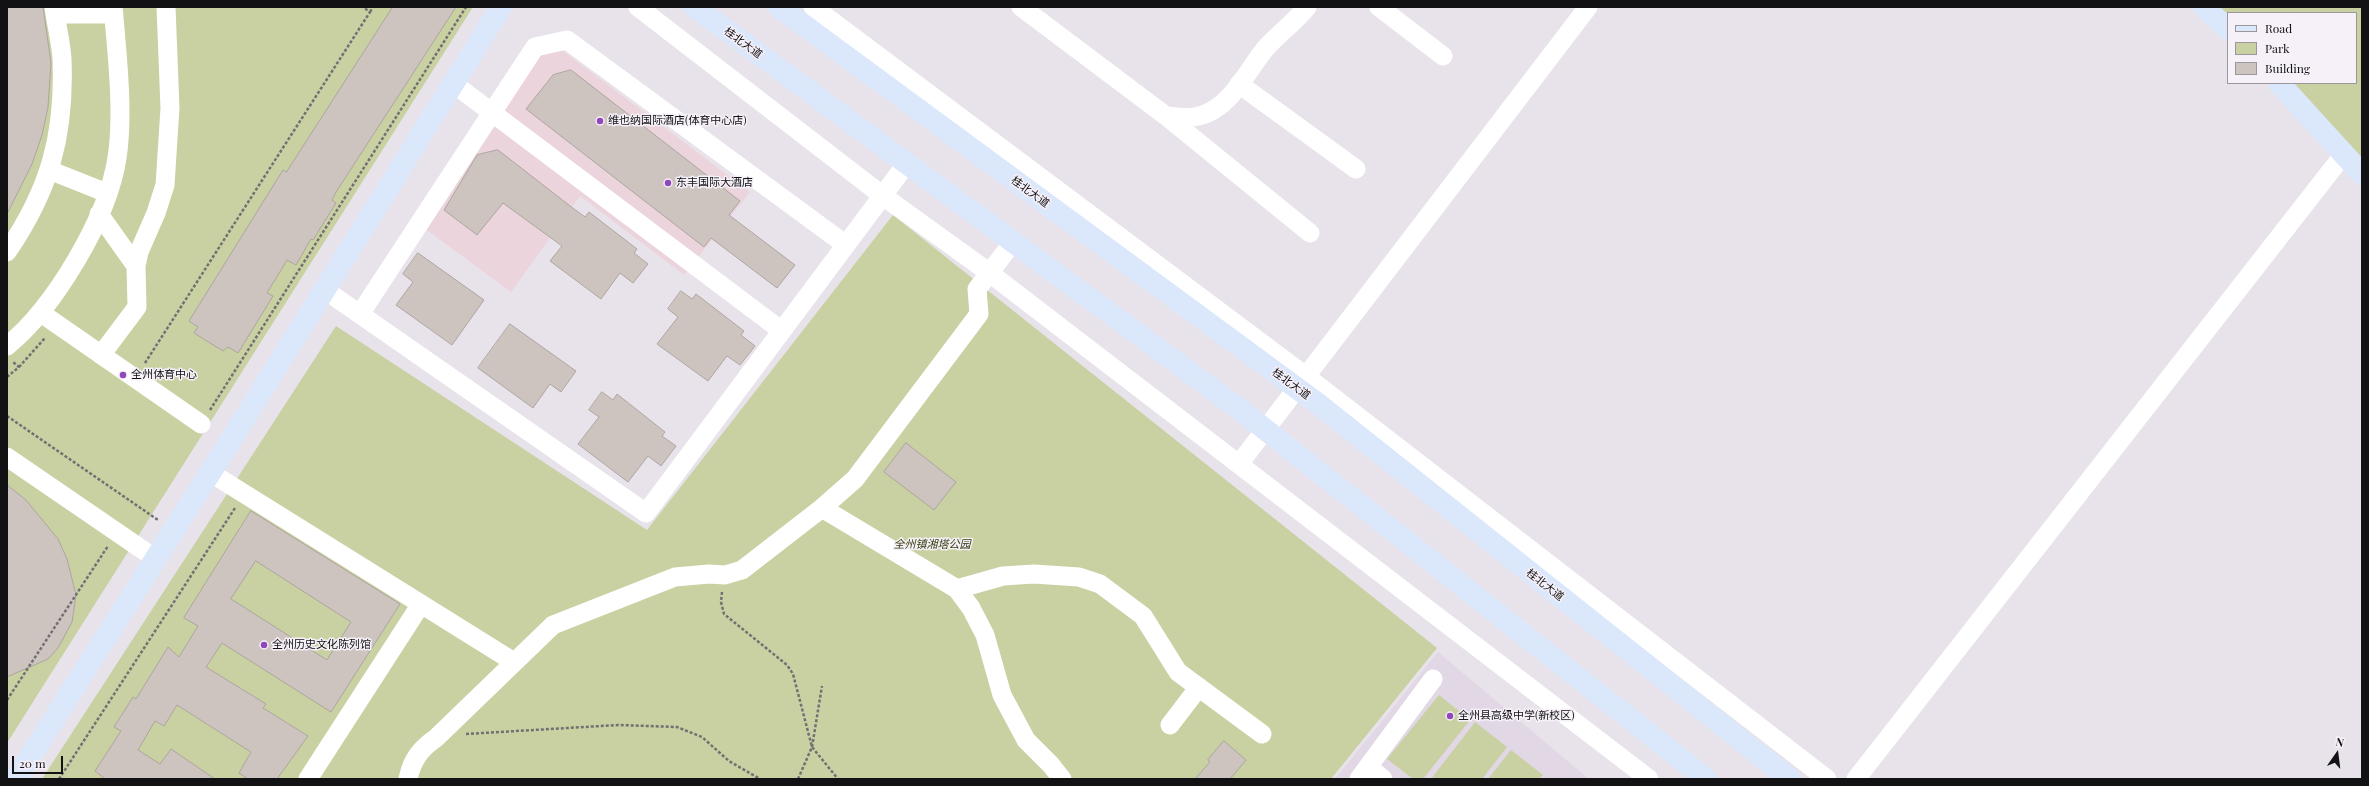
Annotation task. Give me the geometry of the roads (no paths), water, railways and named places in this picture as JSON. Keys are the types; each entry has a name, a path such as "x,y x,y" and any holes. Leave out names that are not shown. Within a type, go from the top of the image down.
{"main road":[{"path":"16,779 211,473 501,7"},
{"name":"桂北大道","path":"695,7 1266,430 1706,779"},
{"name":"桂北大道","path":"779,7 1303,383 1790,779"},
{"path":"2204,7 2227,28"},
{"path":"2280,84 2362,174"}],"street":[{"path":"101,355 137,307 136,266 139,252 156,213 165,185 168,160 170,108 166,7"},
{"path":"638,7 882,196 989,273 1649,779"},
{"path":"813,7 1303,383 1827,779"},
{"path":"1021,7 1166,116 1310,233"},
{"path":"1166,116 1187,118 1208,113 1220,105 1239,84 1266,48 1307,7"},
{"path":"1379,7 1443,56"},
{"path":"1239,464 1303,383 1588,7"},
{"path":"7,252 27,220 40,194 56,151 60,124 62,58 55,11 114,11 119,131 117,159 107,193 84,248 41,313 33,323 7,346"},
{"path":"360,314 535,47 567,40 846,245"},
{"path":"454,84 782,331"},
{"path":"1239,84 1356,168"},
{"path":"1856,779 2344,154"},
{"path":"325,290 646,513 907,164"},
{"path":"49,170 107,193"},
{"path":"99,214 136,266"},
{"path":"408,779 416,755 422,748 439,735 554,625 675,577 709,574 724,575 742,570 822,508 855,479 980,314 977,289 1013,242"},
{"path":"41,313 202,424"},
{"path":"7,457 156,560"},
{"path":"211,473 514,662"},
{"path":"822,508 957,589 971,608 985,634 1002,696 1026,740 1051,765 1062,779"},
{"path":"957,589 1003,576 1034,574 1079,577 1100,584 1143,616 1178,672 1262,734"},
{"path":"308,779 421,604"},
{"path":"1383,779 1364,773 1432,679"},
{"path":"1170,725 1199,688"}],"place":[{"name":"维也纳国际酒店(体育中心店)","path":"600,121"},
{"name":"东丰国际大酒店","path":"668,183"},
{"name":"全州体育中心","path":"123,375"},
{"name":"全州历史文化陈列馆","path":"264,645"},
{"name":"全州县高级中学(新校区)","path":"1450,716"}],"park label":[{"name":"全州镇湘塔公园","path":"932,545"}]}
